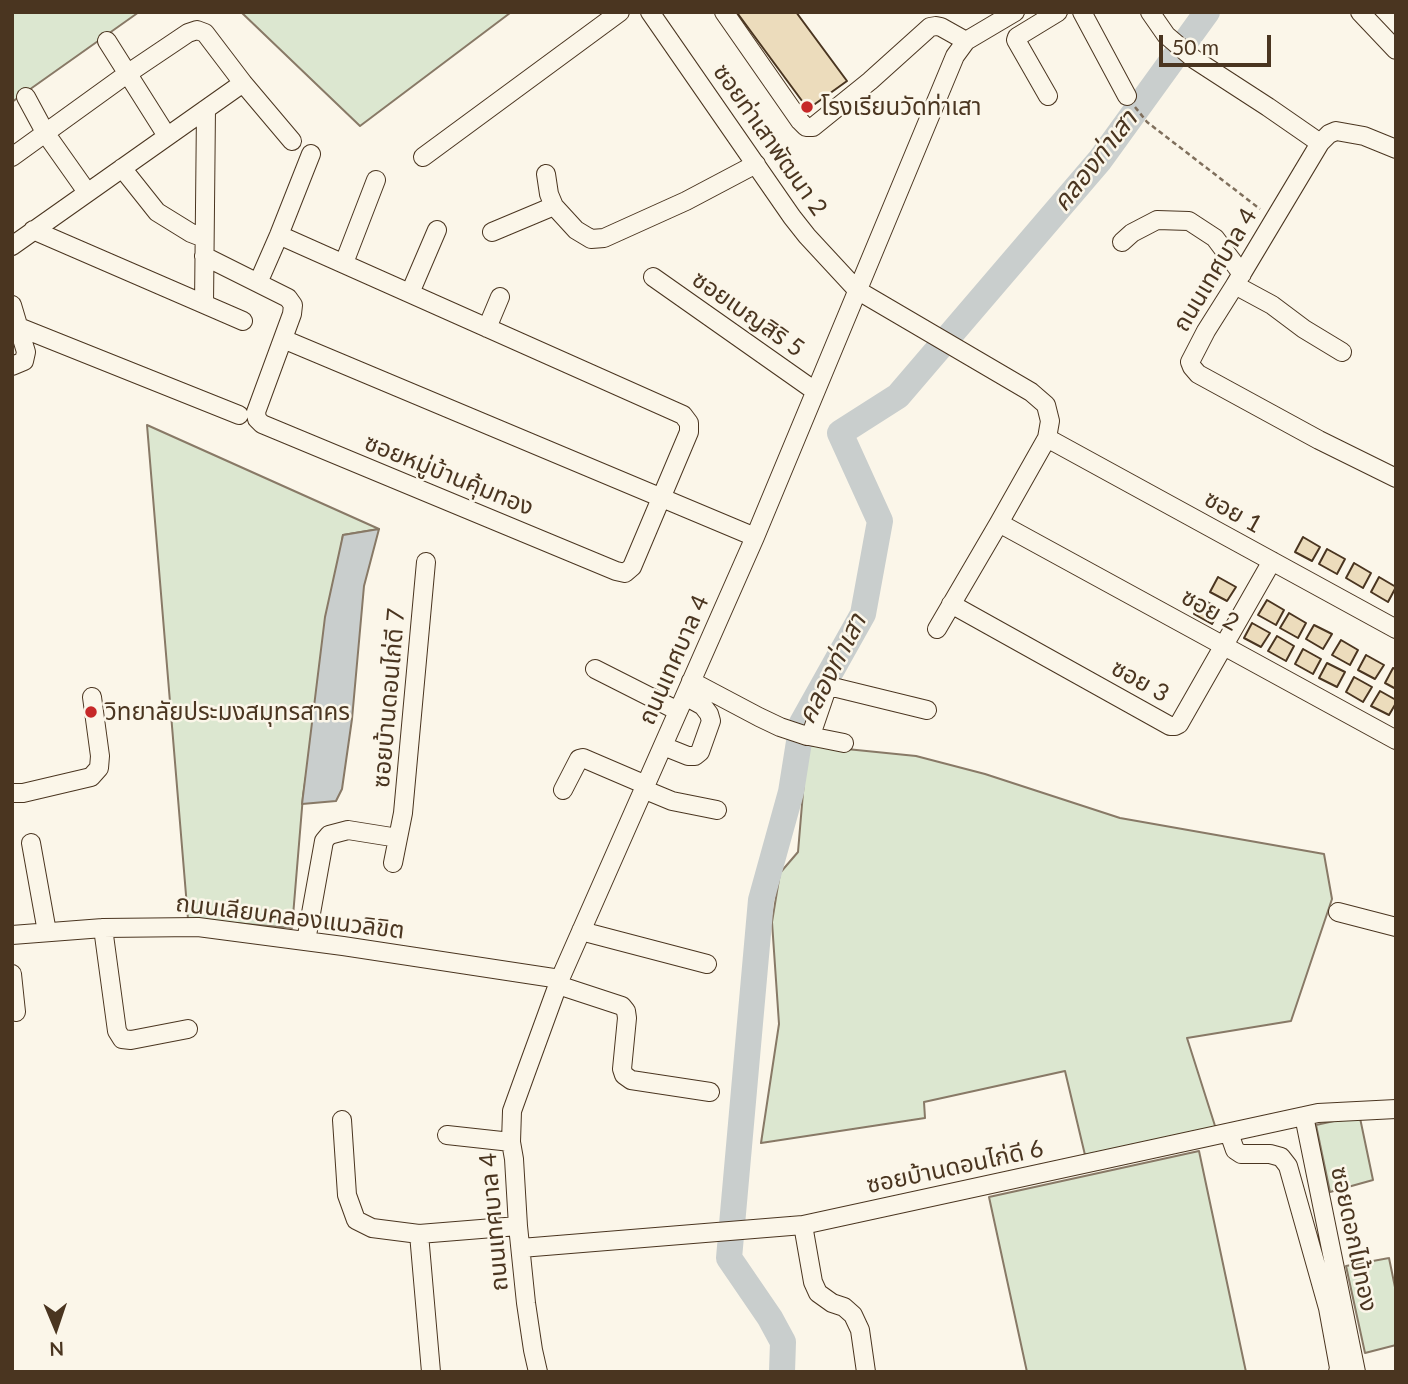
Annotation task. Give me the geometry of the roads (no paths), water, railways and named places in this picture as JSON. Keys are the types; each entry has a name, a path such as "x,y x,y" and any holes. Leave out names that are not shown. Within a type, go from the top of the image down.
{"street":[{"path":"423,158 620,12"},
{"name":"ซอยท่าเสาพัฒนา 2","path":"650,12 807,236 857,290 1031,392 1046,405 1050,421 1047,438"},
{"path":"724,12 806,127 813,127 930,27 941,27 966,41"},
{"name":"ถนนเทศบาล 4","path":"538,1372 518,1226 510,1142 512,1111 559,982 755,537 955,56 966,41 1015,12"},
{"path":"1048,96 1016,40 1058,12"},
{"path":"1082,12 1126,96"},
{"path":"1150,12 1166,35 1194,59 1320,143 1336,131 1364,136 1396,149"},
{"path":"1360,12 1396,50"},
{"path":"12,157 127,74 188,33 197,30 205,33 292,141"},
{"path":"107,41 167,136"},
{"path":"12,246 243,82"},
{"path":"26,97 46,134 87,192"},
{"path":"204,304 206,109"},
{"name":"ถนนเทศบาล 4","path":"1320,143 1190,362 1198,374 1319,440 1396,478"},
{"path":"258,283 311,154"},
{"path":"546,174 554,206 576,230 591,239 604,237 686,201 756,164"},
{"name":"ซอยหมู่บ้านคุ้มทอง","path":"122,168 157,212 191,233 204,247 258,283 288,298 293,305 256,412 257,419 262,424 625,573 632,567 689,432 689,423 683,415 279,235"},
{"path":"344,263 376,180"},
{"path":"492,232 554,206"},
{"path":"1122,242 1132,233 1157,220 1189,221 1215,238 1239,279 1304,329 1342,352"},
{"path":"33,230 243,321"},
{"path":"410,293 437,230"},
{"name":"ซอยเบญสิริ 5","path":"653,277 816,391"},
{"path":"487,328 500,297"},
{"path":"12,305 26,352 24,361 12,366"},
{"path":"19,327 239,415"},
{"path":"283,339 755,537"},
{"path":"937,629 1047,438"},
{"name":"ซอย 1","path":"1047,438 1396,629"},
{"name":"ซอย 2","path":"999,523 1396,740"},
{"name":"ซอย 3","path":"951,604 1170,726 1175,726 1179,724 1225,646 1272,561"},
{"name":"ซอยบ้านดอนไก่ดี 7","path":"393,863 403,813 426,562"},
{"path":"595,669 807,736 844,743"},
{"path":"807,736 826,691 830,688 926,710"},
{"path":"663,746 688,756 695,756 700,752 711,721 703,706 685,696"},
{"path":"12,793 23,793 91,777 99,768 100,756 92,697"},
{"path":"562,790 579,759 583,758 672,801 717,810"},
{"path":"306,941 324,841 330,835 348,830 398,838"},
{"path":"31,843 47,932"},
{"path":"1338,912 1396,927"},
{"name":"ถนนเลียบคลองแนวลิขิต","path":"12,936 103,928 198,927 306,941 559,982 622,1006 626,1011 622,1069 624,1076 631,1080 710,1092"},
{"path":"103,928 117,1031 122,1039 131,1040 188,1029"},
{"path":"581,931 707,964"},
{"path":"12,974 16,1012"},
{"name":"ซอยบ้านดอนไก่ดี 6","path":"521,1248 803,1225 1304,1116 1396,1109"},
{"name":"ซอยดอกไม้ทอง","path":"1304,1116 1356,1372"},
{"path":"342,1120 347,1195 356,1220 372,1228 419,1234 518,1226"},
{"path":"1229,1133 1235,1150 1241,1154 1270,1154 1281,1157 1288,1166 1328,1308 1338,1372"},
{"path":"447,1135 510,1142"},
{"path":"803,1225 813,1282 818,1293 853,1315 860,1330 866,1372"},
{"path":"419,1234 430,1372"}],"waterway":[{"name":"คลองท่าเสา","path":"782,1372 783,1342 729,1258 761,900 791,792 802,723 863,614 880,521 840,433 898,396 1100,160 1207,12"}],"place":[{"name":"โรงเรียนวัดท่าเสา","path":"807,107"},
{"name":"วิทยาลัยประมงสมุทรสาคร","path":"91,712"}]}
